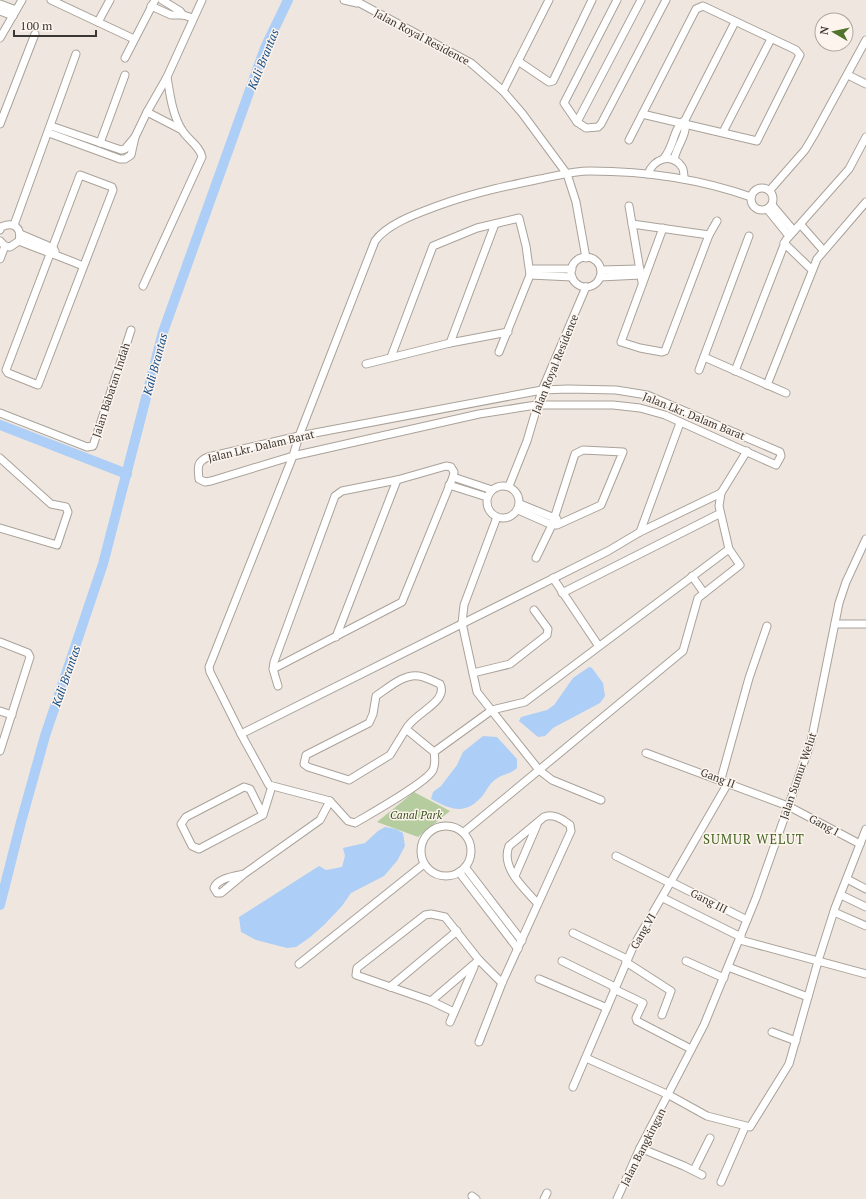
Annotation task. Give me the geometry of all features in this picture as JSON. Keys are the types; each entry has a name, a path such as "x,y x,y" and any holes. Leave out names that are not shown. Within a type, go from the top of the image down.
{"street":[{"path":"0,38 22,0"},
{"path":"51,0 65,3 98,22 134,39"},
{"path":"98,22 110,0"},
{"path":"162,0 180,11 183,15"},
{"path":"50,129 125,160 131,155 137,133 167,76 192,18 202,0"},
{"name":"Jalan Royal Residence","path":"344,0 356,1 448,49 470,63 503,91 530,124 567,174 576,202 586,258"},
{"path":"503,91 549,0"},
{"path":"518,61 549,82 553,81 592,0"},
{"path":"617,0 564,103 577,122 586,128 598,127 601,124 666,0"},
{"path":"577,122 641,0"},
{"path":"125,58 153,3 171,15 183,15 192,18"},
{"path":"0,4 14,13"},
{"path":"629,140 642,114 696,9 703,6 796,50 800,55 757,141 642,114"},
{"path":"0,11 14,13"},
{"path":"648,174 651,167 657,161 664,158 668,154 735,22"},
{"path":"0,124 35,34"},
{"path":"723,132 771,39"},
{"path":"770,190 805,150 848,75 866,40"},
{"path":"14,225 76,54"},
{"path":"100,143 125,75"},
{"path":"848,75 866,84"},
{"path":"143,286 201,159 200,152 182,130 173,108 167,76"},
{"path":"147,112 182,130"},
{"path":"674,160 684,123"},
{"path":"50,129 124,150 137,133"},
{"path":"735,371 784,244 791,234 849,169 866,137"},
{"path":"664,158 674,160 682,168 684,179"},
{"path":"434,752 433,769 429,776 356,823 348,821 330,802 272,786 265,781 209,670 375,241 381,234 431,209 464,196 567,174 589,171 648,174 684,179 730,190 751,197"},
{"path":"80,175 112,186 113,190 83,266 38,385 8,373 6,370 54,252 80,175"},
{"path":"761,188 770,190 774,197 770,207 764,211 755,208 752,205 751,197 757,189 761,188"},
{"path":"767,385 811,269 823,250 866,202"},
{"path":"629,206 642,284"},
{"path":"770,207 791,234"},
{"path":"391,357 431,248 470,231 516,218 520,220 530,272 500,352"},
{"path":"663,228 621,342 640,348 663,352 709,235 717,221"},
{"path":"0,228 8,224 14,225 19,229 20,238 16,245 3,244 0,259"},
{"path":"450,343 495,224"},
{"path":"632,224 709,235"},
{"path":"800,225 823,250"},
{"path":"699,370 749,236"},
{"path":"20,238 83,266"},
{"path":"784,244 811,269"},
{"path":"586,258 596,261 600,274 592,286 586,287 575,282 572,273 577,261 586,258"},
{"path":"530,272 572,273"},
{"path":"600,274 640,272"},
{"name":"Jalan Royal Residence","path":"509,486 526,440 536,405 586,287"},
{"name":"Jalan Babatan Indah","path":"0,413 87,447 94,446 131,330"},
{"path":"366,364 450,343 508,332"},
{"path":"704,357 786,393"},
{"name":"Jalan Lkr. Dalam Barat","path":"542,390 616,390 647,395 780,452 781,456 776,465 665,415 640,408 614,405 536,405 479,414 293,456 211,481 205,482 199,479 198,465 204,458 299,436 542,390"},
{"path":"640,532 680,423"},
{"path":"519,507 552,525 562,523 603,503 623,452 583,450 575,454 555,517 552,525 536,558"},
{"path":"464,832 683,651 697,600 740,565 729,549 719,514 721,493 747,451"},
{"path":"0,458 52,504 66,507 68,512 57,545 0,528"},
{"path":"273,669 402,602 453,477 454,472 451,467 446,466 397,480 342,490 335,496 274,662 273,669 278,686"},
{"path":"453,477 492,490"},
{"path":"336,637 397,480"},
{"path":"449,485 487,497"},
{"path":"497,486 509,486 515,490 519,496 519,507 508,517 496,517 488,509 487,497 492,490 497,486"},
{"path":"241,734 553,578 640,532 721,493"},
{"path":"519,507 555,517 562,523"},
{"path":"562,594 719,514"},
{"path":"496,517 464,605 462,623 477,692 539,770 552,780 600,800"},
{"name":"Jalan Sumur Welut","path":"669,1095 724,978 740,939 811,742 835,624 846,582 866,539"},
{"path":"434,752 492,710 525,702 598,645 729,549"},
{"path":"692,576 704,593"},
{"path":"553,578 562,594 598,645"},
{"path":"473,673 510,664 547,635 548,629 534,610"},
{"path":"835,624 866,624"},
{"path":"721,779 747,685 767,626"},
{"path":"0,642 28,653 30,657 0,751"},
{"path":"412,676 419,676 440,684 443,690 438,700 409,722 406,728 390,755 349,780 308,767 304,764 306,755 369,723 374,714 376,696 392,684 412,676"},
{"path":"0,711 12,715"},
{"path":"406,728 434,752"},
{"name":"Gang II","path":"646,752 721,779 788,806"},
{"name":"Gang VI","path":"573,1087 627,961 728,782"},
{"path":"263,815 250,789 244,787 186,817 181,824 192,846 199,849 263,815 272,786"},
{"path":"244,874 320,820 330,802"},
{"name":"Gang I","path":"788,806 860,844"},
{"path":"479,1042 502,983 522,941 572,828 566,822 548,815 509,846 508,862 515,876 538,904"},
{"path":"515,876 538,823"},
{"path":"447,825 456,827 464,832 469,840 471,849 470,859 465,867 459,872 448,876 436,874 424,864 421,855 421,846 424,837 430,830 438,826 447,825"},
{"path":"586,1058 669,1095 707,1116 745,1127 750,1127 789,1064 817,962 840,895 866,829"},
{"name":"Gang III","path":"616,856 747,920"},
{"path":"299,964 424,864"},
{"path":"465,867 522,941"},
{"path":"459,872 518,949"},
{"path":"847,879 866,889"},
{"path":"840,895 866,907"},
{"path":"663,898 740,939 817,962 866,974"},
{"path":"834,912 866,926"},
{"path":"454,1012 431,1001 356,975 357,968 425,915 432,914 445,918 457,931 477,963 502,983"},
{"path":"390,987 457,931"},
{"path":"573,933 627,961 671,991 662,1015"},
{"path":"686,960 724,978"},
{"path":"562,961 643,1003 636,1018 637,1021 691,1049"},
{"path":"431,1001 477,963"},
{"path":"450,1022 477,963"},
{"path":"728,967 808,997"},
{"path":"539,979 607,1008"},
{"path":"772,1032 796,1041"},
{"name":"Jalan Bangkingan","path":"617,1199 640,1148 669,1095"},
{"path":"721,1182 745,1127"},
{"path":"694,1170 710,1138"},
{"path":"640,1148 694,1170 702,1175"}],"green space":[{"name":"Canal Park","path":"414,792 450,811 418,837 377,822"}],"water":[{"path":"589,667 592,668 603,683 605,696 600,703 553,728 545,736 538,737 519,721 521,717 547,710 554,705 573,678"},
{"path":"483,736 497,737 517,759 517,768 512,772 494,780 478,801 466,808 453,808 431,799 433,792 441,786 457,765 463,752"},
{"path":"385,827 396,829 403,833 405,846 397,861 384,876 351,893 342,906 309,938 296,947 287,948 256,940 241,932 239,917 319,866 326,870 342,867 345,856 343,848 365,843 378,831"}],"waterway":[{"name":"Kali Brantas","path":"0,905 45,736 103,564 163,332 265,48 288,0"},
{"path":"0,425 127,474"}],"district":[{"name":"SUMUR WELUT","path":"754,839"}]}
